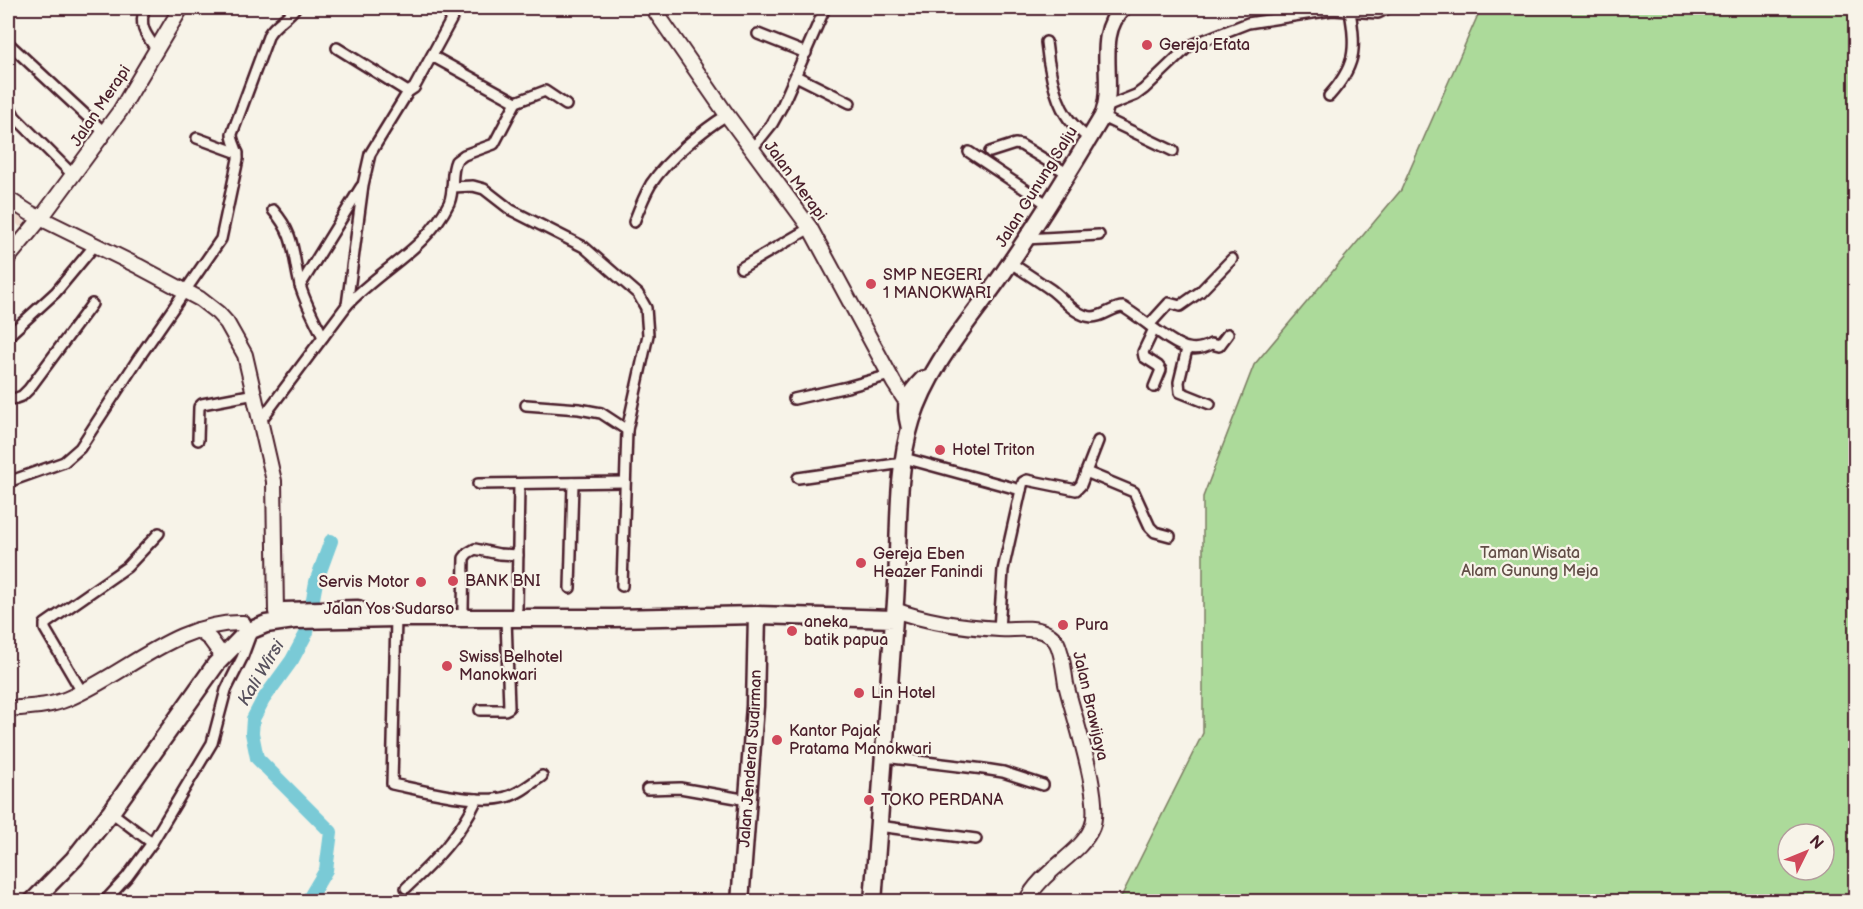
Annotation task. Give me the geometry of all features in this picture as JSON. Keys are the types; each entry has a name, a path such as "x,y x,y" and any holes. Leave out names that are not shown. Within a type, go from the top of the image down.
{"highway":[{"name":"Jalan Yos Sudarso","path":"589,613 757,604 895,614"},
{"name":"Jalan Yos Sudarso","path":"322,615 462,609 512,613"},
{"name":"Jalan Yos Sudarso","path":"19,902 57,866 79,841 216,664 259,615 276,612 295,615 396,618 512,613 895,614"},
{"path":"873,902 895,614"},
{"name":"Jalan Yos Sudarso","path":"32,902 74,859 111,812 226,638 248,626 266,624 295,615"},
{"name":"Jalan Jenderal Sudirman","path":"740,902 755,706 757,615"}],"main road":[{"name":"Jalan Gunung Salju","path":"913,400 1011,263 1104,112 1109,85 1107,40 1116,17 1123,8"},
{"path":"895,614 903,460 910,429 905,408 913,400"}],"street":[{"path":"145,8 141,17 142,29 157,50"},
{"name":"Jalan Merapi","path":"8,258 105,133 181,8"},
{"path":"8,482 64,462 80,448 223,233 238,153 232,134 269,34 295,8"},
{"name":"Jalan Merapi","path":"653,8 727,115 810,228 892,379 913,400"},
{"path":"752,149 772,124 796,76 825,8"},
{"path":"1104,112 1144,89 1194,43 1248,23 1332,10 1378,13 1388,8"},
{"path":"347,305 363,185 370,154 408,92 414,88 456,11"},
{"path":"1329,96 1343,80 1352,62 1355,37 1350,12"},
{"path":"758,34 806,53"},
{"path":"1046,42 1047,56 1061,107 1066,116 1089,139"},
{"path":"8,43 105,133"},
{"path":"337,48 408,92"},
{"path":"432,56 516,102"},
{"path":"796,76 850,103"},
{"path":"261,420 347,305 360,291 416,247 448,204 456,161 464,155 494,144 516,102 545,91 566,105"},
{"path":"8,104 21,124 73,176"},
{"path":"1104,112 1173,151"},
{"path":"634,222 645,195 656,178 697,136 727,115"},
{"path":"197,138 238,153"},
{"path":"990,152 1017,144 1067,173"},
{"path":"969,152 1047,204"},
{"path":"300,286 363,185"},
{"path":"452,187 473,186 484,189 511,210 578,243 642,299 646,308 648,335 627,430 622,586"},
{"path":"8,199 185,291 218,313 227,323 244,356 255,394 274,481 276,612"},
{"path":"273,210 288,230 300,286 323,338"},
{"path":"741,268 810,228"},
{"path":"1025,239 1099,235"},
{"path":"8,336 56,292 95,245"},
{"path":"1154,387 1161,370 1144,357 1143,352 1152,327 1169,303 1180,306 1200,292 1232,259"},
{"path":"1011,263 1089,317 1123,307 1187,349 1202,349 1211,344 1219,346 1228,334"},
{"path":"8,401 22,396 92,304"},
{"path":"1187,349 1179,382 1180,392 1210,404"},
{"path":"794,399 892,379"},
{"path":"198,440 199,407 202,404 255,394"},
{"path":"526,405 601,412 627,430"},
{"path":"999,629 1003,570 1023,482 1027,480 1076,490 1081,485 1098,441"},
{"path":"798,478 903,460 1022,490"},
{"path":"1086,472 1134,492 1150,527 1155,532 1170,536"},
{"path":"478,484 624,482"},
{"path":"570,588 573,483"},
{"path":"480,710 509,708 512,613 518,555 519,484"},
{"path":"82,692 52,642 45,629 45,624 49,619 127,567 159,533"},
{"path":"462,609 464,558 468,553 475,549 518,555"},
{"name":"Jalan Brawijaya","path":"895,614 999,629 1040,630 1053,638 1059,647 1066,685 1086,757 1095,813 1089,834 1037,883 1026,902"},
{"path":"396,618 391,783 477,799 506,798 542,776"},
{"path":"8,709 51,704 82,692 143,656 198,630 225,623 248,626 242,658 226,690 212,743 152,843 127,877 104,902"},
{"path":"198,630 210,639 218,650"},
{"path":"884,757 993,771 1043,786"},
{"path":"647,789 680,788 748,800"},
{"path":"406,888 456,837 477,799"},
{"path":"111,812 152,843"},
{"path":"878,826 976,839"}],"shaded area":[{"path":"8,203 29,228 8,256 8,245 27,227 24,224 20,227 17,224 14,227 12,224 8,228"}],"green space":[{"name":"Taman Wisata Alam Gunung Meja","path":"1481,8 1855,8 1855,901 1119,901 1203,733 1203,497 1254,365 1401,190"}],"waterway":[{"name":"Kali Wirsi","path":"307,902 326,870 331,832 257,758 252,733 253,719 263,700 292,660 307,632 316,582 331,541"}],"place":[{"name":"Gereja Efata","path":"1147,45"},
{"name":"SMP NEGERI 1 MANOKWARI","path":"871,284"},
{"name":"Hotel Triton","path":"940,450"},
{"name":"Gereja Eben Heazer Fanindi","path":"861,563"},
{"name":"BANK BNI","path":"453,581"},
{"name":"Servis Motor","path":"421,582"},
{"name":"Pura","path":"1063,625"},
{"name":"aneka batik papua","path":"792,631"},
{"name":"Swiss Belhotel Manokwari","path":"447,666"},
{"name":"Lin Hotel","path":"859,693"},
{"name":"Kantor Pajak Pratama Manokwari","path":"777,740"},
{"name":"TOKO PERDANA","path":"869,800"}]}
